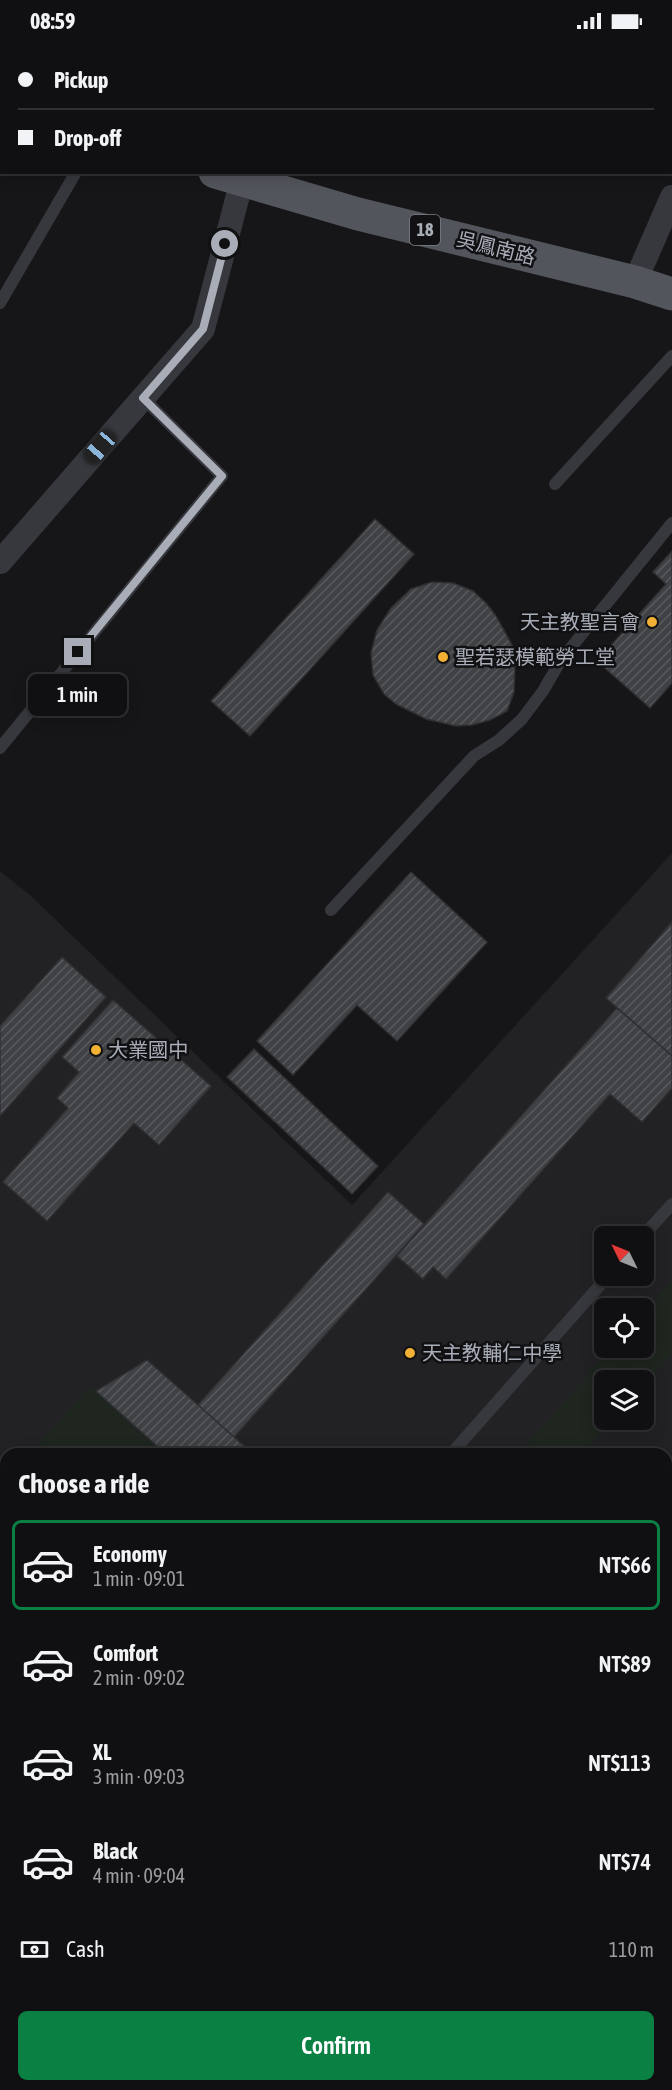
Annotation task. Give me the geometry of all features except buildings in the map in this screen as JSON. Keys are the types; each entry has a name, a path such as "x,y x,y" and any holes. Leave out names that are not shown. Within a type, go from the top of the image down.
{"main road":[{"name":"吳鳳南路","path":"229,176 358,214 635,282 672,294"}],"street":[{"path":"0,562 203,329 229,176"},
{"path":"635,282 672,197"}],"lane":[{"path":"0,303 75,174"},
{"path":"555,484 672,356"},
{"path":"0,748 222,476 143,398"},
{"path":"331,910 474,756 499,740 522,720 543,691 561,660 672,524"},
{"path":"653,1226 672,1204"},
{"path":"456,1448 599,1286"}],"shaded area":[{"name":"天主教輔仁中學","path":"672,853 672,1448 0,1448 0,871 31,896 352,1205"},
{"path":"672,1281 672,1354 654,1375 654,1370 594,1370 594,1430 604,1430 588,1448 523,1448 603,1358 654,1358 654,1302"},
{"path":"90,1386 160,1448 35,1448"}],"place":[{"name":"天主教聖言會","path":"652,622"},
{"name":"聖若瑟模範勞工堂","path":"443,657"},
{"name":"大業國中","path":"96,1050"},
{"name":"天主教輔仁中學","path":"410,1353"}],"route":[{"path":"78,652 222,476 143,398 203,329 225,244"}]}
